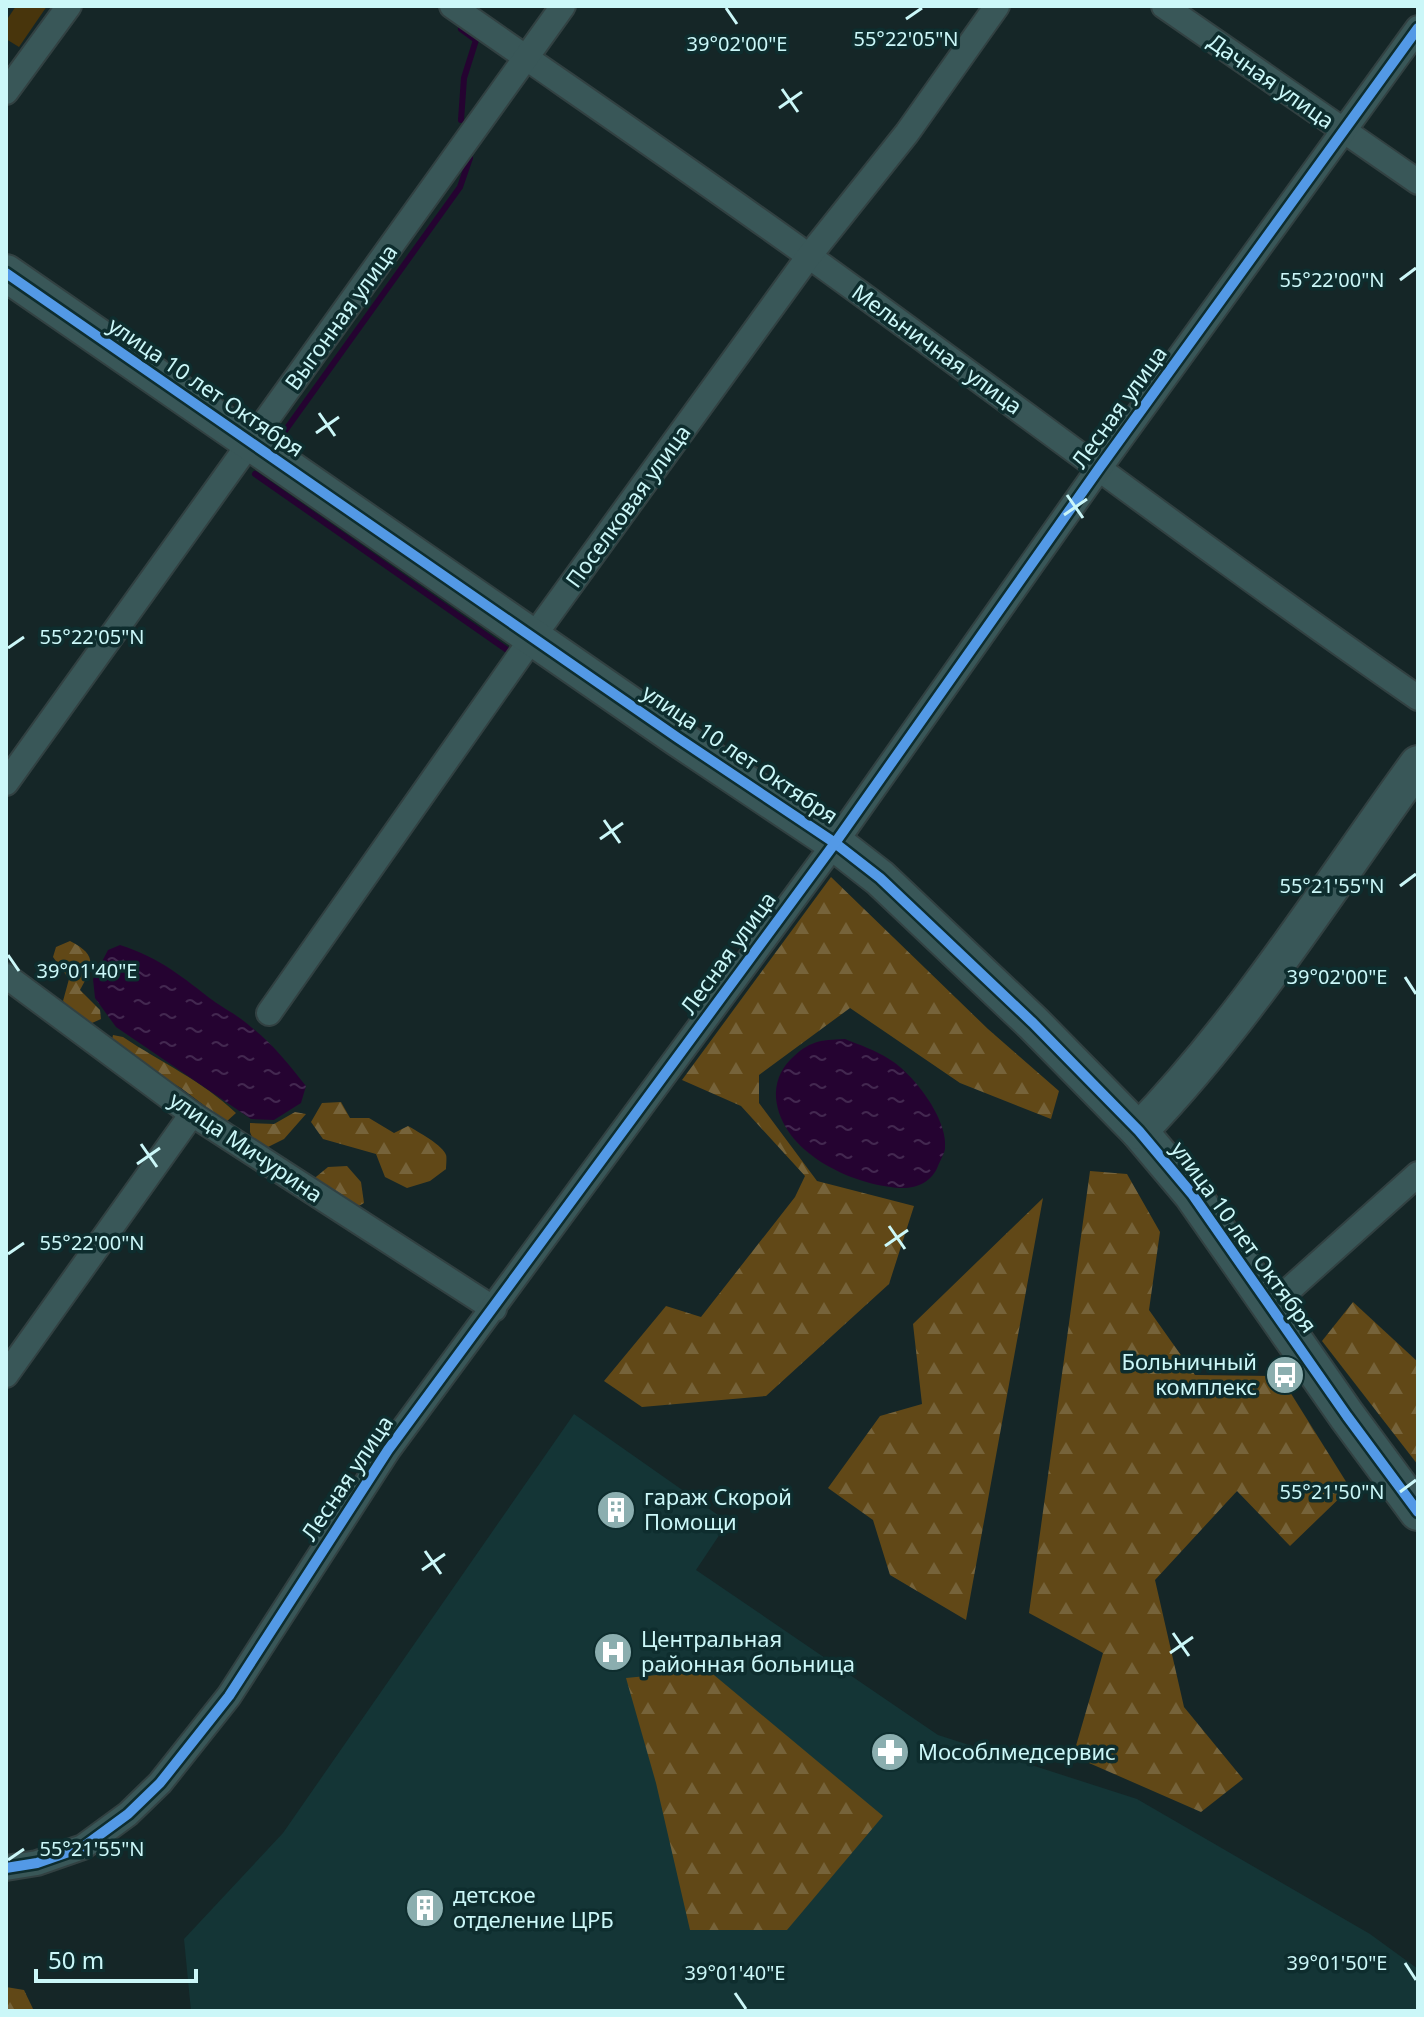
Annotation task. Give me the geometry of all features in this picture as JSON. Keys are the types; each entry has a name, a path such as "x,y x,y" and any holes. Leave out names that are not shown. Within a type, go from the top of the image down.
{"street":[{"path":"6,92 69,6"},
{"name":"Мельничная улица","path":"452,6 809,256 1276,599 1418,698"},
{"name":"Выгонная улица","path":"6,783 563,6"},
{"name":"Поселковая улица","path":"269,1013 533,637 809,256 907,133 997,6"},
{"name":"Дачная улица","path":"1164,6 1418,182"},
{"name":"Лесная улица","path":"6,1868 37,1863 83,1847 128,1814 160,1783 229,1696 388,1450 835,843 1100,467 1418,28"},
{"name":"улица 10 лет Октября","path":"6,273 678,738 835,843 880,878 955,947 1139,1131 1192,1194 1418,1512"},
{"path":"1139,1131 1203,1061 1418,764"},
{"name":"улица Мичурина","path":"6,976 192,1114 494,1309"},
{"path":"6,1375 192,1114"},
{"path":"1272,1305 1418,1174"}],"shaded area":[{"path":"16,6 47,6 19,47 6,39 6,21"},
{"name":"Центральная районная больница","path":"574,1414 728,1522 696,1570 938,1735 1137,1799 1370,1934 1418,1969 1418,2011 191,2011 184,1939 283,1833"}],"green space":[{"path":"831,877 988,1029 1059,1091 1051,1119 960,1083 850,1008 759,1075 759,1103 817,1181 914,1206 889,1284 766,1396 642,1407 604,1381 666,1306 701,1317 795,1197 805,1176 741,1106 682,1080"},
{"path":"70,941 89,956 90,968 80,990 100,1010 101,1019 92,1023 76,1016 63,1001 69,979 53,957 56,947"},
{"path":"113,1035 123,1037 195,1081 236,1113 226,1122 181,1088 120,1053 111,1044"},
{"path":"341,1102 350,1118 369,1118 394,1133 408,1126 423,1135 444,1151 446,1169 430,1181 407,1188 385,1177 376,1154 323,1139 311,1122 322,1103"},
{"path":"295,1112 306,1114 284,1139 268,1147 254,1142 250,1123 274,1124"},
{"path":"347,1166 361,1182 364,1203 350,1211 311,1181 328,1167"},
{"path":"1090,1171 1127,1174 1160,1232 1149,1310 1195,1375 1280,1376 1350,1488 1290,1546 1237,1491 1155,1580 1184,1707 1243,1779 1201,1812 1073,1756 1103,1653 1029,1613"},
{"path":"1043,1198 966,1620 890,1575 873,1520 828,1488 880,1416 922,1404 913,1324"},
{"path":"1353,1302 1418,1362 1418,1465 1322,1341"},
{"path":"708,1670 883,1816 787,1930 690,1930 656,1783 626,1678"},
{"path":"6,1987 24,1990 34,2011 6,2011"}],"water":[{"path":"120,945 170,969 259,1033 306,1086 301,1103 274,1120 251,1119 116,1027 95,998 93,979 108,950"},
{"path":"845,1039 878,1053 898,1066 928,1098 945,1137 945,1149 935,1172 923,1183 906,1188 881,1185 841,1172 805,1149 781,1117 776,1088 786,1064 809,1045"}],"waterway":[{"path":"461,29 476,40 464,78 461,120"},
{"path":"277,442 460,187 470,158"},
{"path":"255,474 510,652 508,656"}],"cycle path":[{"path":"6,1868 37,1863 83,1847 128,1814 160,1783 229,1696 388,1450 835,843 1100,467 1418,28"},
{"path":"6,273 678,738 835,843 880,878 1033,1023 1139,1131 1192,1194 1418,1512"}],"place":[{"name":"Больничный комплекс","path":"1285,1375"},
{"name":"гараж Скорой Помощи","path":"616,1510"},
{"name":"Центральная районная больница","path":"613,1652"},
{"name":"Мособлмедсервис","path":"890,1752"},
{"name":"детское отделение ЦРБ","path":"425,1908"}]}
